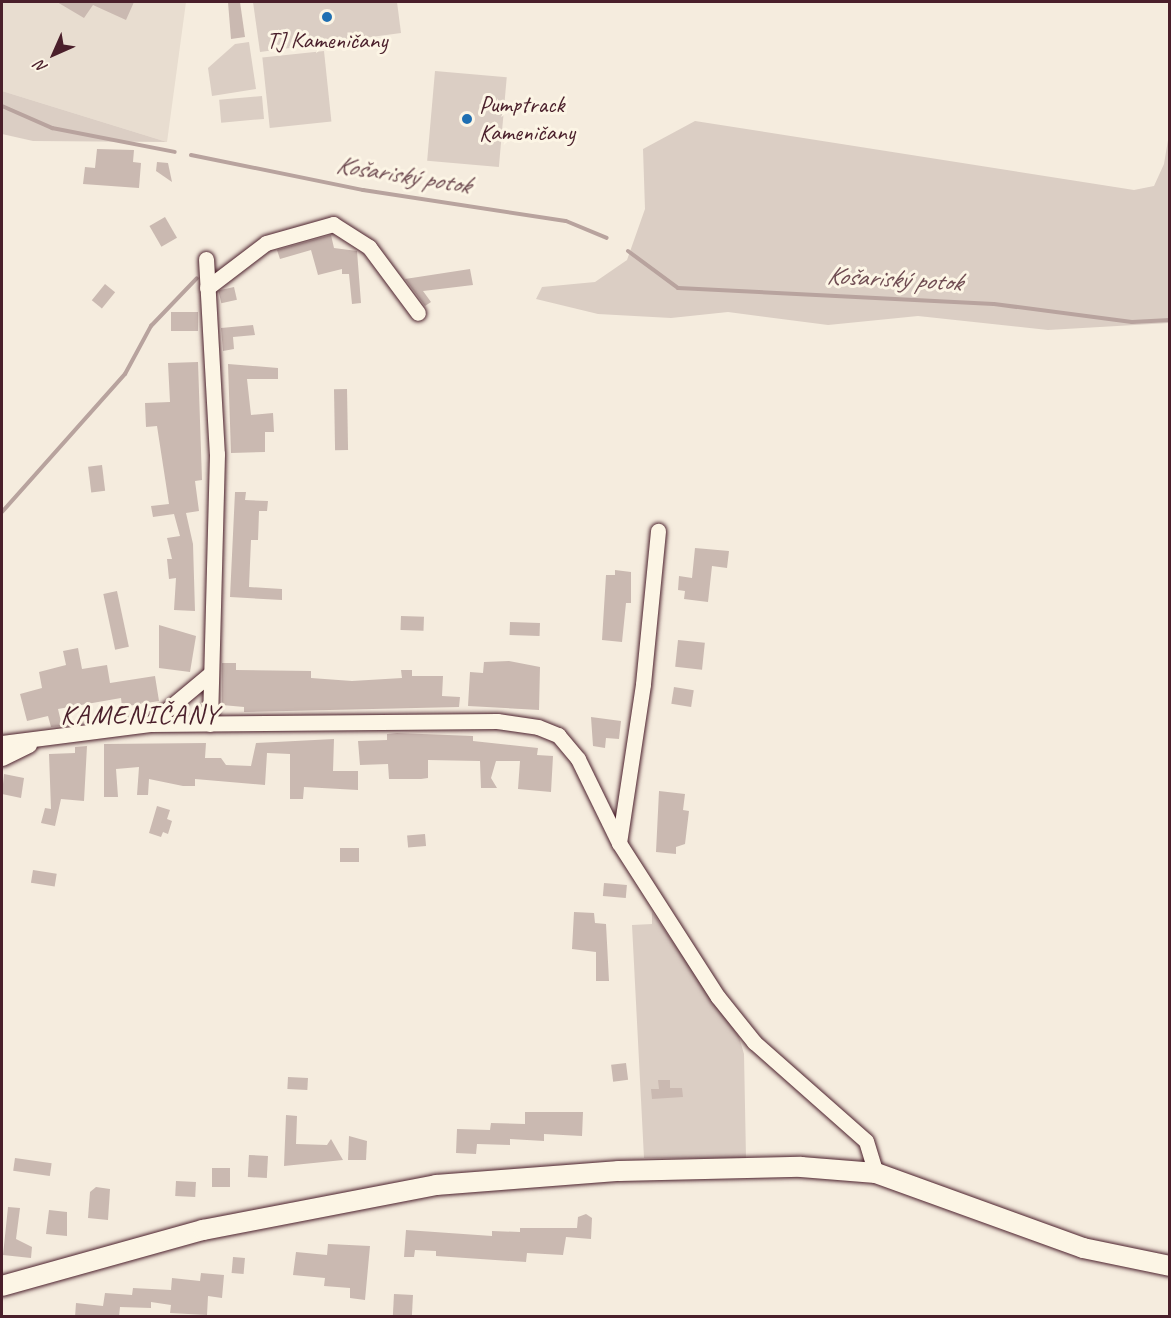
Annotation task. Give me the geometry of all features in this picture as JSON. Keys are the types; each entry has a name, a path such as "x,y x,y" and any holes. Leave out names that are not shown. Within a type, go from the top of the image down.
{"main road":[{"path":"2,1286 203,1230 436,1185 619,1172 837,1167 876,1173 1083,1248 1170,1266"}],"street":[{"path":"207,288 266,243 333,224 369,247 418,314"},
{"path":"206,259 217,454 210,724"},
{"path":"620,843 643,684 658,531"},
{"path":"150,724 210,674"},
{"path":"2,743 150,724 497,721 538,727 558,735 578,759 620,843 730,1013 754,1042 866,1141 876,1161 876,1173"},
{"path":"2,758 38,740"}],"shaded area":[{"path":"2,2 186,2 167,142 2,91"},
{"name":"TJ Kameničany","path":"253,2 397,2 401,33 260,52"},
{"path":"249,42 256,89 212,96 208,68 235,44"},
{"path":"324,51 331,122 270,128 262,57"},
{"name":"Pumptrack Kameničany","path":"435,71 507,77 499,167 427,161"},
{"path":"2,91 167,142 33,141 2,134"},
{"path":"262,96 264,119 221,123 219,100"},
{"path":"695,121 1134,190 1154,186 1164,164 1169,134 1169,323 1048,330 918,316 828,325 728,312 671,318 598,314 536,299 542,287 595,282 627,260 645,209 643,149"},
{"path":"652,912 739,1037 744,1054 746,1158 644,1158 632,925 652,924"}],"building":[{"path":"57,2 134,2 126,20 93,5 84,18"},
{"path":"228,2 240,2 245,37 231,39"},
{"path":"97,149 134,150 133,162 141,163 139,188 83,184 85,167 95,168"},
{"path":"157,162 168,163 172,182 156,171"},
{"path":"165,217 177,238 161,247 149,226"},
{"path":"331,235 334,248 357,251 361,303 352,304 349,274 342,274 342,269 318,275 311,250 280,259 277,250"},
{"path":"470,269 473,285 423,291 431,302 425,306 405,279"},
{"path":"105,284 115,292 102,309 92,300"},
{"path":"234,287 237,300 221,303 218,291"},
{"path":"171,312 198,312 198,331 171,331"},
{"path":"253,325 255,335 233,337 234,349 223,351 221,328"},
{"path":"198,362 202,480 195,481 199,511 186,513 193,544 195,611 174,610 176,578 169,579 167,559 172,559 167,538 180,536 174,514 153,517 151,506 169,504 157,426 146,427 145,403 170,402 168,363"},
{"path":"228,364 278,368 278,379 247,379 251,415 273,413 274,432 265,432 265,452 231,453"},
{"path":"334,389 347,389 348,450 335,450"},
{"path":"102,465 105,491 91,493 88,467"},
{"path":"235,492 246,492 245,500 268,501 267,511 259,511 258,540 251,540 249,587 282,589 282,600 230,597"},
{"path":"695,548 729,551 727,568 712,566 708,602 684,599 685,591 678,590 679,576 692,578"},
{"path":"615,570 631,572 631,603 626,603 622,642 602,640 606,575 615,575"},
{"path":"117,591 129,647 115,650 103,594"},
{"path":"401,616 424,617 423,631 401,630"},
{"path":"510,622 540,623 540,636 510,635"},
{"path":"159,625 196,636 190,672 159,668"},
{"path":"678,640 705,643 702,670 675,667"},
{"path":"78,648 82,669 107,665 110,683 155,676 159,701 122,707 121,698 58,709 62,726 51,727 48,716 27,721 20,694 42,688 39,672 66,665 63,651"},
{"path":"509,661 540,667 539,710 468,706 470,672 483,673 484,662"},
{"path":"222,663 236,663 236,670 311,671 311,678 352,681 402,678 401,670 412,670 412,676 443,676 442,696 460,697 459,707 244,712 244,707 222,705"},
{"path":"674,687 694,690 691,707 671,704"},
{"path":"591,717 621,721 619,739 606,738 605,748 593,746"},
{"path":"387,734 473,736 473,741 538,748 537,755 553,756 551,792 518,789 520,761 496,761 491,778 497,788 481,788 480,761 428,760 428,778 421,779 389,779 388,764 360,765 358,741 387,740"},
{"path":"334,739 333,771 358,771 358,790 304,787 303,799 290,799 290,754 267,753 265,785 195,779 195,786 183,786 149,779 148,795 137,795 139,767 116,769 118,797 104,797 104,744 206,743 205,758 221,758 226,765 251,766 256,743"},
{"path":"87,746 84,801 61,799 55,826 41,823 45,808 51,809 49,754 75,753 75,747"},
{"path":"4,774 24,778 21,798 2,794"},
{"path":"659,791 685,794 683,810 689,811 685,844 676,847 676,854 656,852"},
{"path":"157,806 170,810 167,819 172,821 168,834 163,832 161,837 149,833"},
{"path":"425,834 426,846 408,848 407,836"},
{"path":"340,848 359,848 359,862 340,862"},
{"path":"33,870 57,874 55,887 31,883"},
{"path":"604,883 627,885 626,898 603,896"},
{"path":"574,912 594,913 595,923 606,924 609,981 596,981 596,952 572,949"},
{"path":"626,1063 628,1080 613,1082 611,1065"},
{"path":"288,1077 308,1078 307,1090 287,1089"},
{"path":"658,1080 670,1080 670,1088 682,1088 683,1097 652,1099 651,1089 659,1089"},
{"path":"525,1112 583,1112 582,1136 544,1134 544,1141 510,1139 510,1145 477,1144 476,1154 456,1153 457,1129 490,1130 491,1123 525,1124"},
{"path":"286,1115 297,1116 296,1144 327,1145 331,1139 343,1160 284,1166"},
{"path":"349,1136 367,1141 366,1160 348,1160"},
{"path":"249,1155 268,1156 267,1178 248,1177"},
{"path":"15,1158 52,1163 50,1176 13,1171"},
{"path":"212,1168 230,1168 230,1187 212,1187"},
{"path":"176,1181 196,1182 195,1197 175,1196"},
{"path":"96,1187 110,1189 108,1220 88,1218 90,1192"},
{"path":"8,1207 20,1208 16,1239 32,1247 31,1258 3,1255"},
{"path":"49,1210 67,1212 67,1236 46,1234"},
{"path":"586,1214 592,1218 591,1239 566,1237 563,1255 527,1253 526,1262 436,1256 436,1251 415,1250 414,1257 404,1257 406,1230 492,1236 492,1231 520,1232 520,1228 577,1228 578,1217"},
{"path":"328,1244 370,1246 365,1300 350,1298 350,1288 324,1286 325,1278 293,1275 296,1252 327,1255"},
{"path":"233,1257 245,1258 244,1274 232,1273"},
{"path":"201,1273 224,1275 222,1298 208,1296 207,1315 170,1313 171,1305 151,1302 151,1308 120,1307 119,1317 75,1317 76,1303 103,1306 105,1293 132,1295 133,1288 171,1290 172,1278 200,1281"},
{"path":"394,1294 413,1295 412,1316 393,1316"}],"waterway":[{"name":"Košariský potok","path":"2,106 52,128 175,152"},
{"name":"Košariský potok","path":"191,155 363,190 566,221 607,238"},
{"name":"Košariský potok","path":"628,251 678,288 994,304 1132,322 1170,320"},
{"path":"2,512 125,374 151,326 197,278"}],"place":[{"name":"TJ Kameničany","path":"327,17"},
{"name":"Pumptrack Kameničany","path":"467,119"}],"district":[{"name":"KAMENIČANY","path":"140,715"}]}
